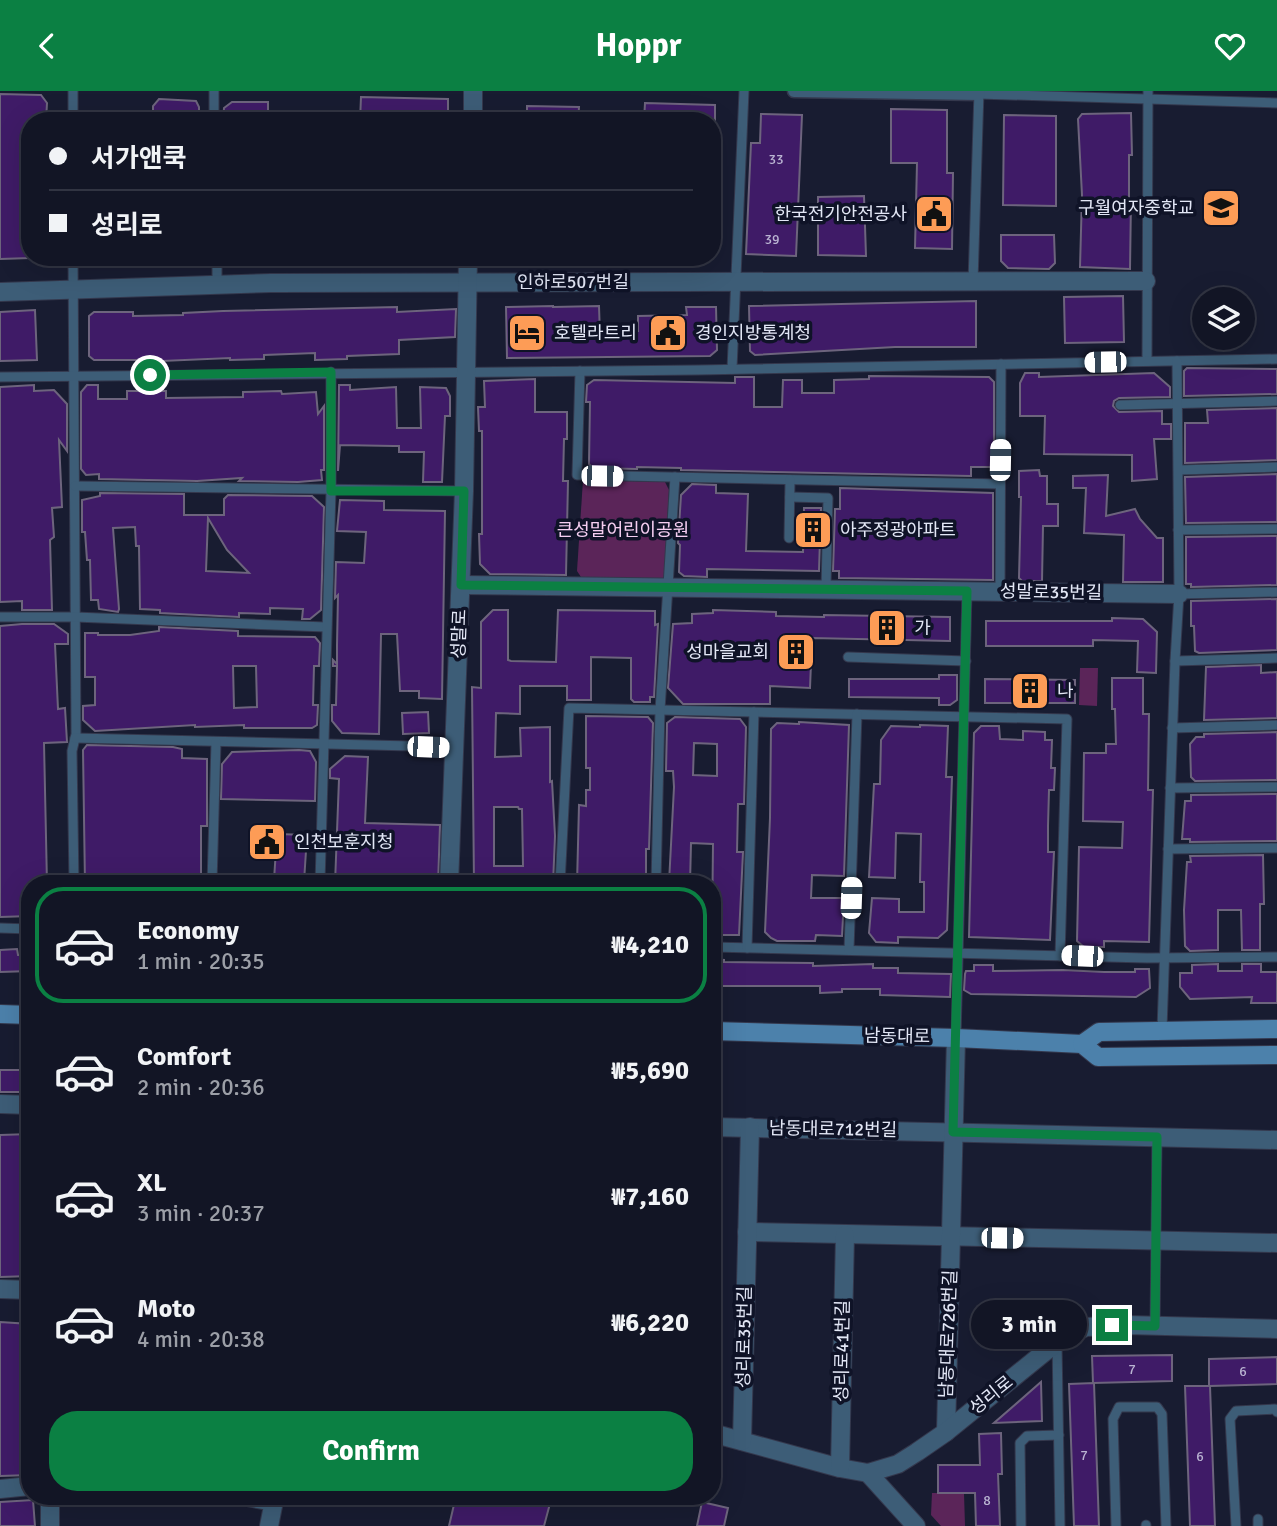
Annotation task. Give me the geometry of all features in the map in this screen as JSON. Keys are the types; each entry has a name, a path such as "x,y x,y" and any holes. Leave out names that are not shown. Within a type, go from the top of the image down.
{"main road":[{"path":"0,1014 21,1015"},
{"name":"남동대로","path":"1082,1044 1099,1031 1277,1030"},
{"name":"남동대로","path":"721,1031 1082,1044 1098,1057 1277,1055"}],"street":[{"path":"473,112 474,91"},
{"path":"794,91 979,92"},
{"name":"성말로","path":"449,875 464,491 468,266"},
{"name":"인하로507번길","path":"0,292 217,285 467,282 1146,281"},
{"name":"성말로35번길","path":"461,585 1179,594"},
{"name":"남동대로726번길","path":"946,1432 956,1038"},
{"path":"0,1104 21,1105"},
{"name":"남동대로712번길","path":"721,1127 953,1132"},
{"name":"성리로35번길","path":"741,1441 750,1128"},
{"path":"953,1132 1277,1140"},
{"path":"747,1233 1277,1243"},
{"name":"성리로41번길","path":"839,1468 845,1234"},
{"path":"0,1289 21,1290"},
{"name":"성리로","path":"721,1435 839,1468 868,1473 898,1464 946,1432 1057,1342 1086,1327 1277,1329"},
{"path":"868,1473 916,1526"},
{"path":"0,1489 21,1487"},
{"path":"50,1505 50,1526"},
{"path":"269,1526 274,1505"}],"lane":[{"path":"73,91 73,112"},
{"path":"214,91 214,112"},
{"path":"732,369 744,91"},
{"path":"973,282 979,92 1148,95 1277,103"},
{"path":"1147,361 1148,95"},
{"path":"73,266 74,875"},
{"path":"216,266 217,285"},
{"path":"0,377 732,369 1277,359"},
{"path":"1162,1030 1179,594 1177,361"},
{"path":"1000,592 1001,363"},
{"path":"580,371 577,475 1000,484"},
{"path":"320,875 331,491 331,372"},
{"path":"1120,405 1277,401"},
{"path":"1179,470 1277,467"},
{"path":"656,875 660,710 675,477"},
{"path":"789,538 790,480"},
{"path":"75,485 464,491"},
{"path":"790,496 828,498 826,590"},
{"path":"1178,530 1277,529"},
{"path":"956,1038 967,591"},
{"path":"1179,594 1277,592"},
{"path":"0,617 75,617 326,627"},
{"path":"848,657 966,661"},
{"path":"1175,661 1277,658"},
{"path":"561,875 569,708 1067,719 1060,956"},
{"path":"747,948 754,712"},
{"path":"849,950 857,714"},
{"path":"1172,728 1277,725"},
{"path":"75,738 454,747"},
{"path":"212,875 216,742"},
{"path":"1170,788 1277,787"},
{"path":"1168,849 1277,848"},
{"path":"0,928 21,929"},
{"path":"721,947 1164,958 1277,957"},
{"path":"1155,1326 1157,1137"},
{"path":"1057,1342 1060,1526"},
{"path":"1116,1526 1113,1419 1119,1407 1157,1407 1161,1414 1166,1526"},
{"path":"1236,1526 1230,1419 1236,1411 1275,1409 1277,1412"},
{"path":"1021,1526 1020,1443 1027,1436 1059,1435"}],"green space":[{"name":"큰성말어린이공원","path":"583,480 665,482 669,490 664,577 657,583 583,580 577,571"},
{"path":"1080,668 1098,668 1097,706 1079,705"},
{"path":"932,1493 964,1493 965,1526 941,1526 931,1515"}],"building":[{"path":"0,94 41,95 47,103 46,112 21,112 21,258 0,259"},
{"path":"361,97 448,99 448,112 360,112"},
{"path":"159,99 196,101 199,112 153,112 153,106"},
{"path":"232,102 268,102 268,112 224,112 224,108"},
{"path":"645,103 715,105 715,112 644,112"},
{"path":"527,106 579,107 579,112 527,112"},
{"path":"891,109 947,110 947,173 953,173 952,249 915,248 917,163 891,163"},
{"path":"1131,113 1130,269 1080,267 1082,195 1078,119 1082,114"},
{"path":"761,114 802,115 796,256 746,254 751,143 760,143"},
{"path":"1004,115 1056,116 1056,206 1003,205"},
{"path":"864,196 866,256 818,255 818,197"},
{"path":"1001,235 1054,235 1055,263 1049,269 1008,268 1001,261"},
{"path":"1123,296 1124,342 1065,343 1064,297"},
{"path":"976,301 976,347 895,347 755,355 750,351 749,306"},
{"path":"599,306 600,336 625,335 625,331 638,331 638,316 687,315 686,307 716,307 717,350 710,356 507,358 506,307"},
{"path":"397,307 397,312 456,309 455,337 399,340 399,354 347,356 347,359 315,360 315,353 264,355 264,359 139,362 94,360 89,356 89,316 94,312 133,312 133,316"},
{"path":"35,310 37,360 0,361 0,312"},
{"path":"1187,368 1277,369 1277,394 1184,396 1184,371"},
{"path":"1025,373 1039,373 1039,377 1154,373 1170,387 1170,397 1119,398 1114,401 1113,406 1119,412 1162,411 1162,424 1171,424 1171,439 1154,439 1157,479 1132,481 1132,455 1044,454 1045,416 1020,416 1020,383"},
{"path":"869,376 989,377 994,382 994,467 971,467 971,476 593,468 589,464 590,402 586,402 587,385 594,380 735,383 735,377 754,377 754,407 782,407 783,380 802,380 802,393 834,393 834,380 869,379"},
{"path":"535,379 535,412 567,412 563,481 568,481 566,575 490,574 480,564 479,534 482,534 482,431 479,431 478,407 485,407 484,381"},
{"path":"34,385 34,391 54,390 67,404 67,451 59,440 62,507 52,508 52,610 22,610 22,601 0,602 0,387"},
{"path":"87,385 98,385 98,399 127,399 127,391 166,391 166,398 243,397 243,392 316,392 318,414 324,406 322,480 298,482 239,481 242,478 197,481 99,479 99,474 86,475 81,469 81,392"},
{"path":"339,385 350,385 350,390 396,387 397,428 421,428 420,387 446,388 450,396 450,416 445,416 442,482 423,482 424,452 399,452 399,446 340,445 338,471"},
{"path":"1277,408 1277,460 1185,463 1185,423 1208,423 1207,410"},
{"path":"1039,470 1040,476 1047,476 1047,504 1058,504 1058,526 1043,526 1042,581 1022,581 1019,578 1019,471"},
{"path":"1277,474 1277,522 1186,523 1185,477"},
{"path":"1108,475 1106,516 1135,509 1157,538 1163,538 1163,582 1123,582 1124,535 1084,533 1086,488 1073,488 1073,476"},
{"path":"692,484 716,485 716,493 748,494 746,551 803,552 804,508 821,508 819,571 707,569 707,577 684,576 679,572 681,495"},
{"path":"840,488 993,493 993,580 839,578 839,571 833,571 835,509 840,509"},
{"path":"100,493 184,494 184,515 224,515 224,499 228,495 312,496 324,507 321,610 310,619 302,619 303,609 270,608 270,614 239,613 239,617 160,613 160,610 140,609 139,546 136,546 135,527 113,528 119,609 118,612 99,609 98,600 91,600 90,560 87,560 85,532 82,532 82,500 100,496","holes":["208,518 227,550 249,573 206,571"]},
{"path":"340,500 384,501 384,510 445,511 442,699 419,698 419,691 400,691 397,634 381,634 379,734 342,733 332,721 332,705 336,705 337,666 333,666 333,660 337,664 336,562 364,563 366,532 337,531"},
{"path":"1277,536 1277,585 1191,587 1191,584 1186,584 1186,537"},
{"path":"1277,599 1277,650 1195,651 1191,601"},
{"path":"493,610 508,610 508,660 556,662 558,610 655,611 655,625 658,624 654,697 650,697 650,702 634,702 631,699 631,658 591,657 591,700 567,700 567,686 520,686 520,714 496,713 495,757 521,756 520,728 550,727 550,782 552,781 555,836 553,875 474,875 472,687 481,688 481,622","holes":["494,807 522,809 523,866 494,866"]},
{"path":"713,610 776,612 776,616 950,617 950,641 812,638 810,688 770,686 770,704 683,704 668,688 673,624 692,623 692,614 713,613"},
{"path":"1112,618 1143,619 1157,632 1156,673 1137,672 1138,641 1093,640 1093,646 986,646 986,621 1112,621"},
{"path":"54,624 68,634 68,644 55,644 58,709 65,708 67,742 44,743 47,875 21,875 21,916 0,917 0,626"},
{"path":"159,627 238,631 238,636 315,637 320,643 319,666 314,666 313,705 318,705 317,725 312,728 244,728 244,725 195,725 95,731 83,720 83,706 95,705 95,677 85,677 85,633 130,635 159,631","holes":["233,666 256,666 257,707 234,708"]},
{"path":"1261,665 1261,673 1277,672 1277,718 1204,720 1206,667"},
{"path":"939,675 957,675 957,700 950,705 939,705 939,698 849,697 849,679 939,679"},
{"path":"1112,678 1143,678 1143,714 1149,714 1148,790 1153,790 1149,942 1104,941 1104,947 1084,947 1077,941 1079,847 1122,848 1123,822 1083,821 1084,753 1106,753 1106,744 1116,744"},
{"name":"나","path":"985,679 1075,680 1075,703 985,703"},
{"path":"428,712 429,733 403,734 402,713"},
{"path":"586,716 648,717 653,723 646,875 577,875 579,805 586,806 586,790 590,790 590,768 586,768"},
{"path":"675,717 740,719 746,727 744,804 738,804 737,852 743,852 739,935 721,935 721,875 713,875 713,844 691,843 690,875 669,875 674,787 673,771 666,771 667,723","holes":["694,743 717,744 717,776 693,775"]},
{"path":"777,723 849,725 844,876 812,875 811,898 844,898 842,936 816,935 815,941 777,941 765,932 771,729"},
{"path":"891,726 948,726 946,777 952,777 947,930 938,938 898,937 898,943 876,942 869,933 872,898 899,899 899,912 924,912 924,882 920,882 921,834 896,833 895,878 869,877 874,784 880,784 881,740"},
{"path":"981,726 999,726 1000,739 1023,740 1023,731 1045,732 1045,740 1052,740 1051,768 1055,768 1054,790 1049,790 1048,852 1054,852 1050,940 969,937 974,733"},
{"path":"1277,732 1277,780 1195,781 1191,777 1190,744 1196,737 1204,737 1204,734"},
{"path":"87,745 173,747 182,749 182,758 207,759 207,826 201,826 201,875 85,875 83,750"},
{"path":"310,751 316,762 315,801 221,799 222,764 232,752"},
{"path":"345,756 368,757 365,823 440,825 438,875 335,875 339,779 330,778 330,769"},
{"path":"1277,794 1277,841 1190,842 1190,839 1182,839 1185,801 1191,801 1191,795"},
{"path":"277,834 307,835 304,875 274,875"},
{"path":"1263,855 1264,904 1260,904 1260,950 1242,950 1241,910 1218,910 1218,950 1190,951 1185,946 1184,910 1187,862 1191,862 1190,856"},
{"path":"17,949 18,955 21,955 21,971 0,972 0,950"},
{"path":"721,960 724,962 813,963 813,966 873,964 873,968 898,968 898,973 951,974 950,997 880,995 880,989 842,989 842,992 820,993 820,986 721,986"},
{"path":"1218,964 1218,971 1242,971 1242,964 1261,964 1261,972 1277,972 1277,1003 1251,1003 1252,997 1190,999 1180,987 1180,973 1192,973 1192,965"},
{"path":"974,965 993,965 993,971 1135,972 1135,969 1149,969 1150,988 1136,997 971,994 964,990 965,974 966,971 974,971"},
{"path":"0,1070 21,1070 21,1092 0,1092"},
{"path":"21,1134 21,1276 0,1277 0,1135"},
{"path":"0,1322 21,1323 21,1475 0,1476"},
{"path":"1172,1355 1172,1381 1093,1383 1092,1356"},
{"path":"1277,1357 1277,1384 1210,1386 1215,1526 1190,1526 1185,1386 1209,1386 1209,1359"},
{"path":"1041,1382 1042,1421 994,1423"},
{"path":"1094,1383 1099,1526 1074,1526 1069,1384"},
{"path":"1001,1433 1002,1474 998,1474 1000,1526 976,1526 975,1493 938,1493 938,1465 980,1465 979,1434"},
{"path":"21,1501 21,1505 33,1505 35,1526 0,1526 0,1502"},
{"path":"454,1505 550,1505 544,1526 449,1526"},
{"path":"701,1505 728,1508 724,1526 697,1526"}],"place":[{"name":"구월여자중학교","path":"1221,208"},
{"name":"한국전기안전공사","path":"934,214"},
{"name":"호텔라트리","path":"527,333"},
{"name":"경인지방통계청","path":"668,333"},
{"name":"아주정광아파트","path":"813,530"},
{"name":"가","path":"887,628"},
{"name":"성마을교회","path":"796,652"},
{"name":"나","path":"1030,691"},
{"name":"인천보훈지청","path":"267,842"}],"route":[{"path":"150,375 331,372 331,491 464,491 461,585 967,591 953,1132 1157,1137 1155,1326 1112,1325"}]}
